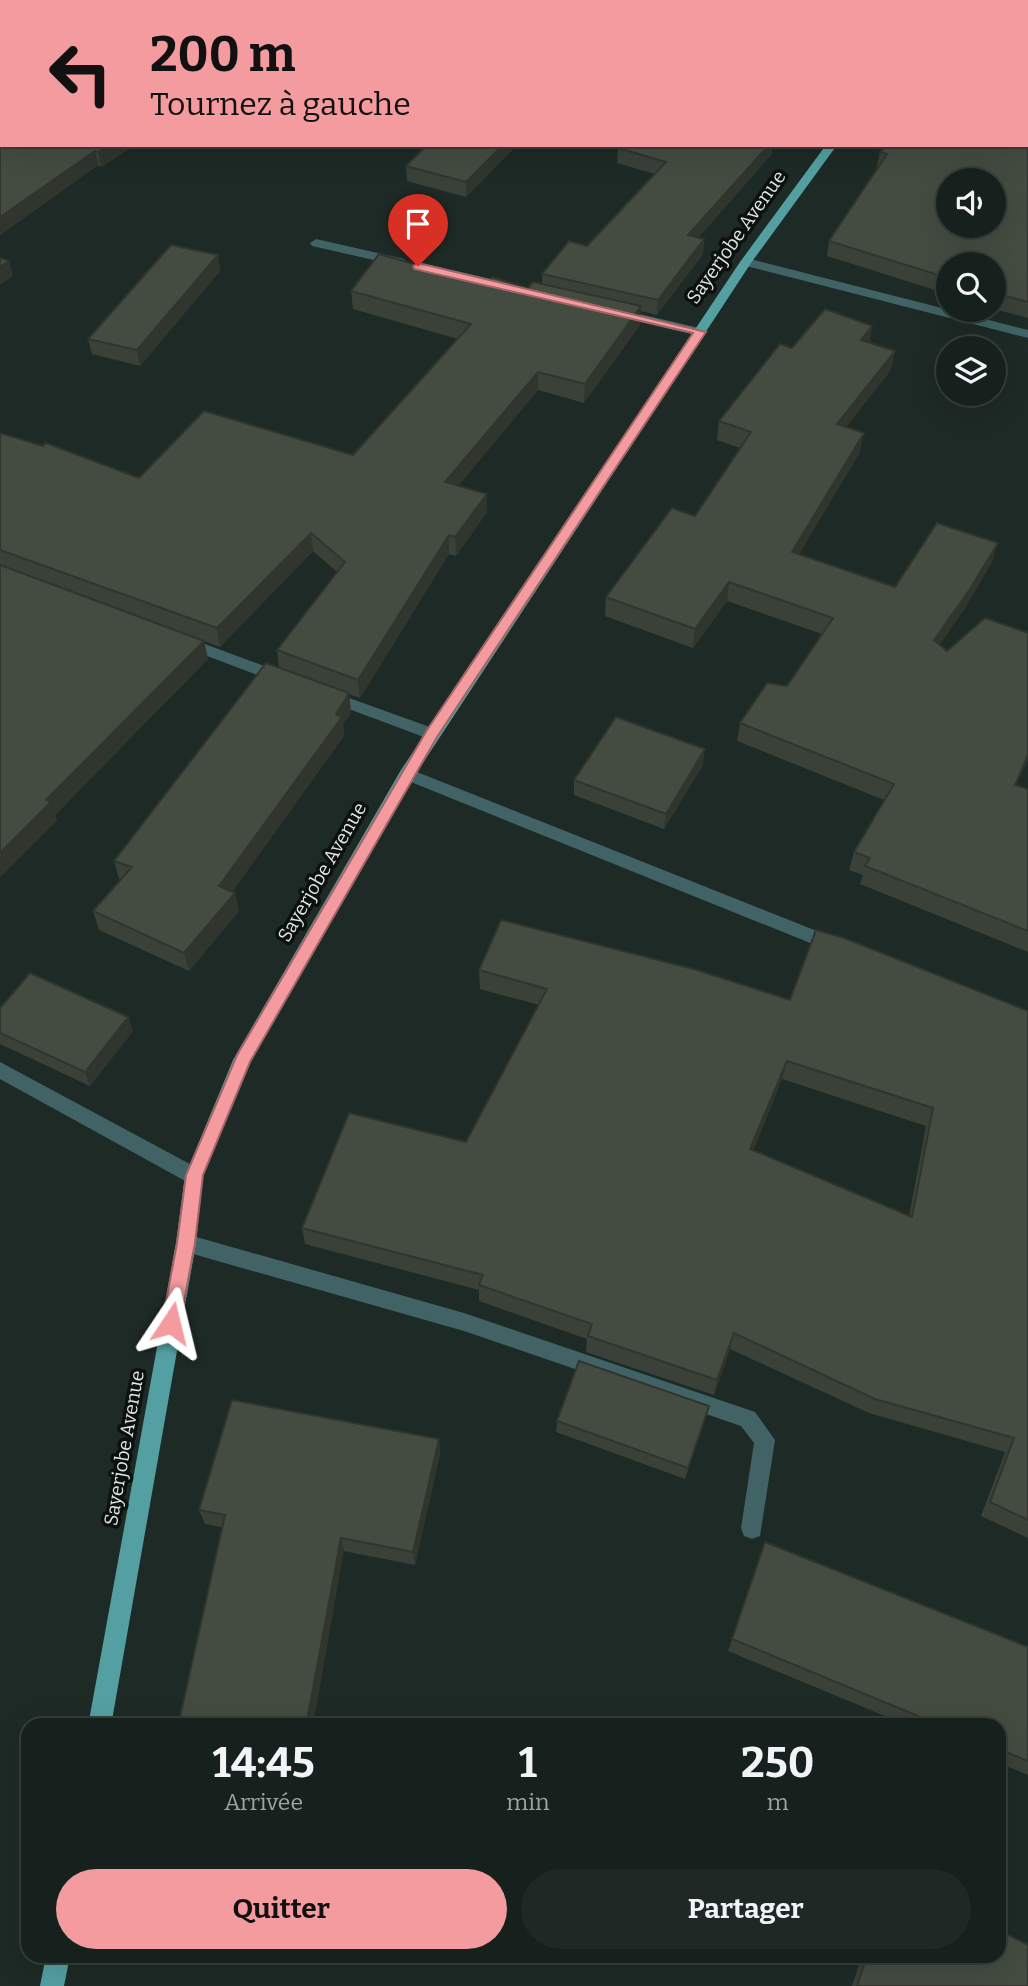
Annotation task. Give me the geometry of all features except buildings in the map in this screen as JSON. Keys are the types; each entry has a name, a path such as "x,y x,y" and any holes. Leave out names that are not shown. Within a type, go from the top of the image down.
{"main road":[{"name":"Sayerjobe Avenue","path":"100,1718 186,1243 194,1175 242,1060 432,734 747,262 831,147"},
{"path":"52,1986 57,1963"}],"street":[{"path":"316,243 528,292"},
{"path":"747,262 1028,334"},
{"path":"607,310 700,332"},
{"path":"170,636 432,734"},
{"path":"407,774 847,951"},
{"path":"0,1070 194,1175"},
{"path":"186,1243 464,1322 748,1419 765,1440 752,1528"}],"route":[{"path":"171,1323 186,1243 194,1175 242,1060 432,734 700,332 418,266"}]}
